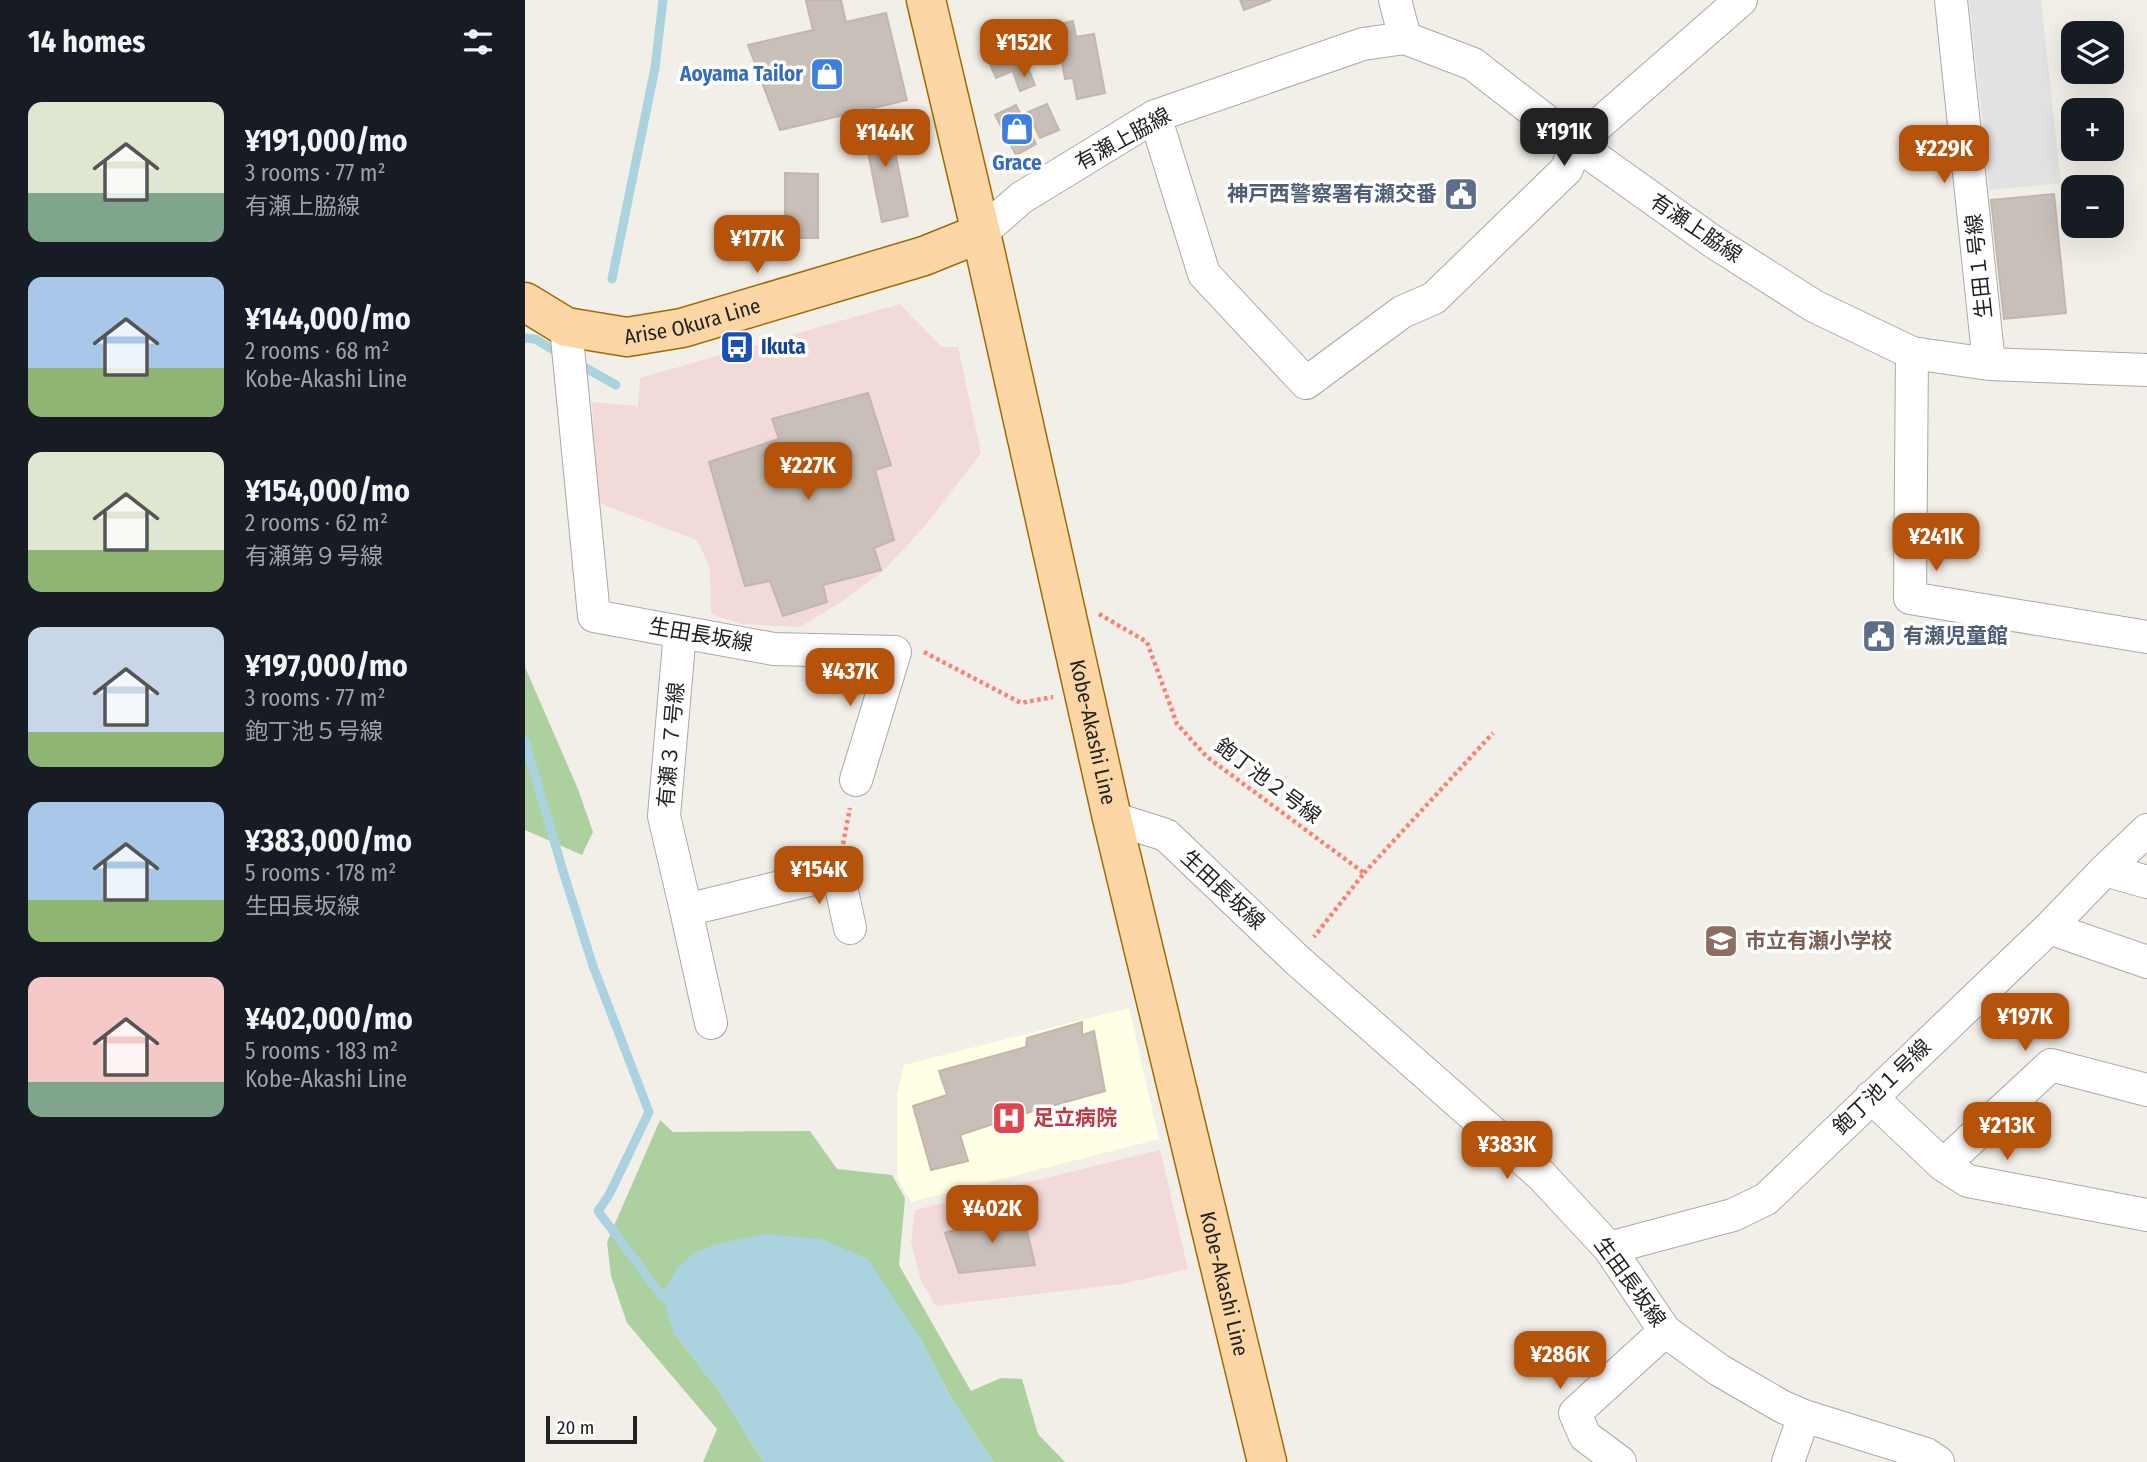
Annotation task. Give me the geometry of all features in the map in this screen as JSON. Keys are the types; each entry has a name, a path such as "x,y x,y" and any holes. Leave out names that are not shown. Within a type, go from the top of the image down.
{"main road":[{"name":"Kobe-Akashi Line","path":"926,0 1112,818 1267,1462"},
{"name":"Arise Okura Line","path":"525,302 566,327 627,337 683,328 924,256 981,233"}],"street":[{"path":"1395,0 1405,38"},
{"path":"1155,116 1204,274 1306,383 1402,312 1434,298 1567,169 1576,144 1741,0"},
{"name":"生田１号線","path":"1951,0 1973,123 1989,364"},
{"name":"有瀬上脇線","path":"981,233 1021,198 1155,116 1363,44 1405,38 1473,64 1576,144 1712,241 1814,306 1912,353 1989,364 2147,370"},
{"name":"生田長坂線","path":"566,327 594,616 774,649 895,652"},
{"path":"1912,353 1910,598 2147,637"},
{"name":"有瀬３７号線","path":"681,632 664,816 711,1023"},
{"path":"856,780 895,652"},
{"name":"生田長坂線","path":"1112,818 1165,835 1297,960 1542,1177 1609,1248 1665,1331 1719,1370 1804,1416 1926,1454 1938,1462"},
{"name":"鉋丁池１号線","path":"1609,1248 1733,1215 1766,1199 2049,929 2147,830"},
{"path":"2105,870 2147,882"},
{"path":"686,910 838,873 850,928"},
{"path":"2049,929 2147,962"},
{"path":"1943,1165 2051,1065 2147,1090"},
{"path":"1871,1097 1943,1165 1968,1181 2147,1215"},
{"path":"1620,1462 1585,1436 1575,1413 1665,1331"},
{"path":"1788,1462 1804,1416"}],"path":[{"name":"鉋丁池２号線","path":"1067,611 1103,614 1147,642 1177,724 1207,757 1364,873"},
{"path":"895,652 924,652 1021,703 1084,690"},
{"path":"1297,960 1364,873 1493,733"},
{"path":"838,873 856,780"}],"shaded area":[{"path":"1969,0 2041,0 2061,183 1990,190"},
{"path":"900,304 942,347 958,347 981,453 925,526 881,573 800,627 741,624 711,614 710,568 697,540 596,502 592,402 638,406 640,378"},
{"path":"1129,1008 1159,1139 911,1202 897,1177 897,1095 904,1065"},
{"path":"1160,1150 1188,1269 1122,1284 936,1306 921,1281 911,1242 915,1210"}],"green space":[{"path":"525,667 578,789 593,832 582,855 525,830"},
{"path":"660,1120 673,1132 810,1131 837,1169 892,1175 905,1198 899,1265 971,1391 1001,1378 1022,1379 1038,1434 1065,1462 993,1462 949,1394 919,1336 674,1333 719,1391 764,1462 703,1462 717,1429 627,1323 611,1276 607,1242"}],"water":[{"path":"763,1234 821,1239 868,1259 919,1336 949,1394 993,1462 764,1462 719,1391 674,1333 662,1296 679,1266 687,1258 718,1244"}],"building":[{"path":"841,0 846,22 886,13 907,100 780,130 748,45 813,30 806,1"},
{"path":"1240,0 1271,0 1244,10"},
{"path":"1073,21 1076,37 1094,34 1105,93 1077,99 1073,78 1065,79 1055,25"},
{"path":"1017,41 1027,65 996,78 986,55"},
{"path":"1027,66 1035,85 1020,91 1013,72"},
{"path":"1047,104 1059,130 1040,138 1028,112"},
{"path":"1016,105 1036,144 1016,155 995,115"},
{"path":"888,117 908,216 882,222 862,122"},
{"path":"785,173 818,174 818,238 785,238"},
{"path":"2054,194 2066,313 2004,319 1991,200"},
{"path":"868,393 891,465 875,470 894,540 874,548 881,570 823,585 827,602 783,616 770,581 745,586 709,462 779,439 772,419"},
{"path":"1082,1022 1082,1035 1094,1031 1105,1091 960,1135 968,1161 931,1170 913,1106 947,1095 939,1071 1026,1047 1027,1038"},
{"path":"1022,1210 1035,1265 959,1273 945,1233"}],"waterway":[{"path":"612,279 655,68 663,0"},
{"path":"525,338 535,339 561,354"},
{"path":"577,363 616,385"},
{"path":"525,741 593,966 649,1112 609,1195 598,1211 662,1296 672,1296"}],"place":[{"name":"Aoyama Tailor","path":"827,74"},
{"name":"Grace","path":"1017,129"},
{"name":"神戸西警察署有瀬交番","path":"1461,194"},
{"name":"Ikuta","path":"737,347"},
{"name":"有瀬児童館","path":"1879,636"},
{"name":"市立有瀬小学校","path":"1721,941"},
{"name":"足立病院","path":"1009,1118"}]}
